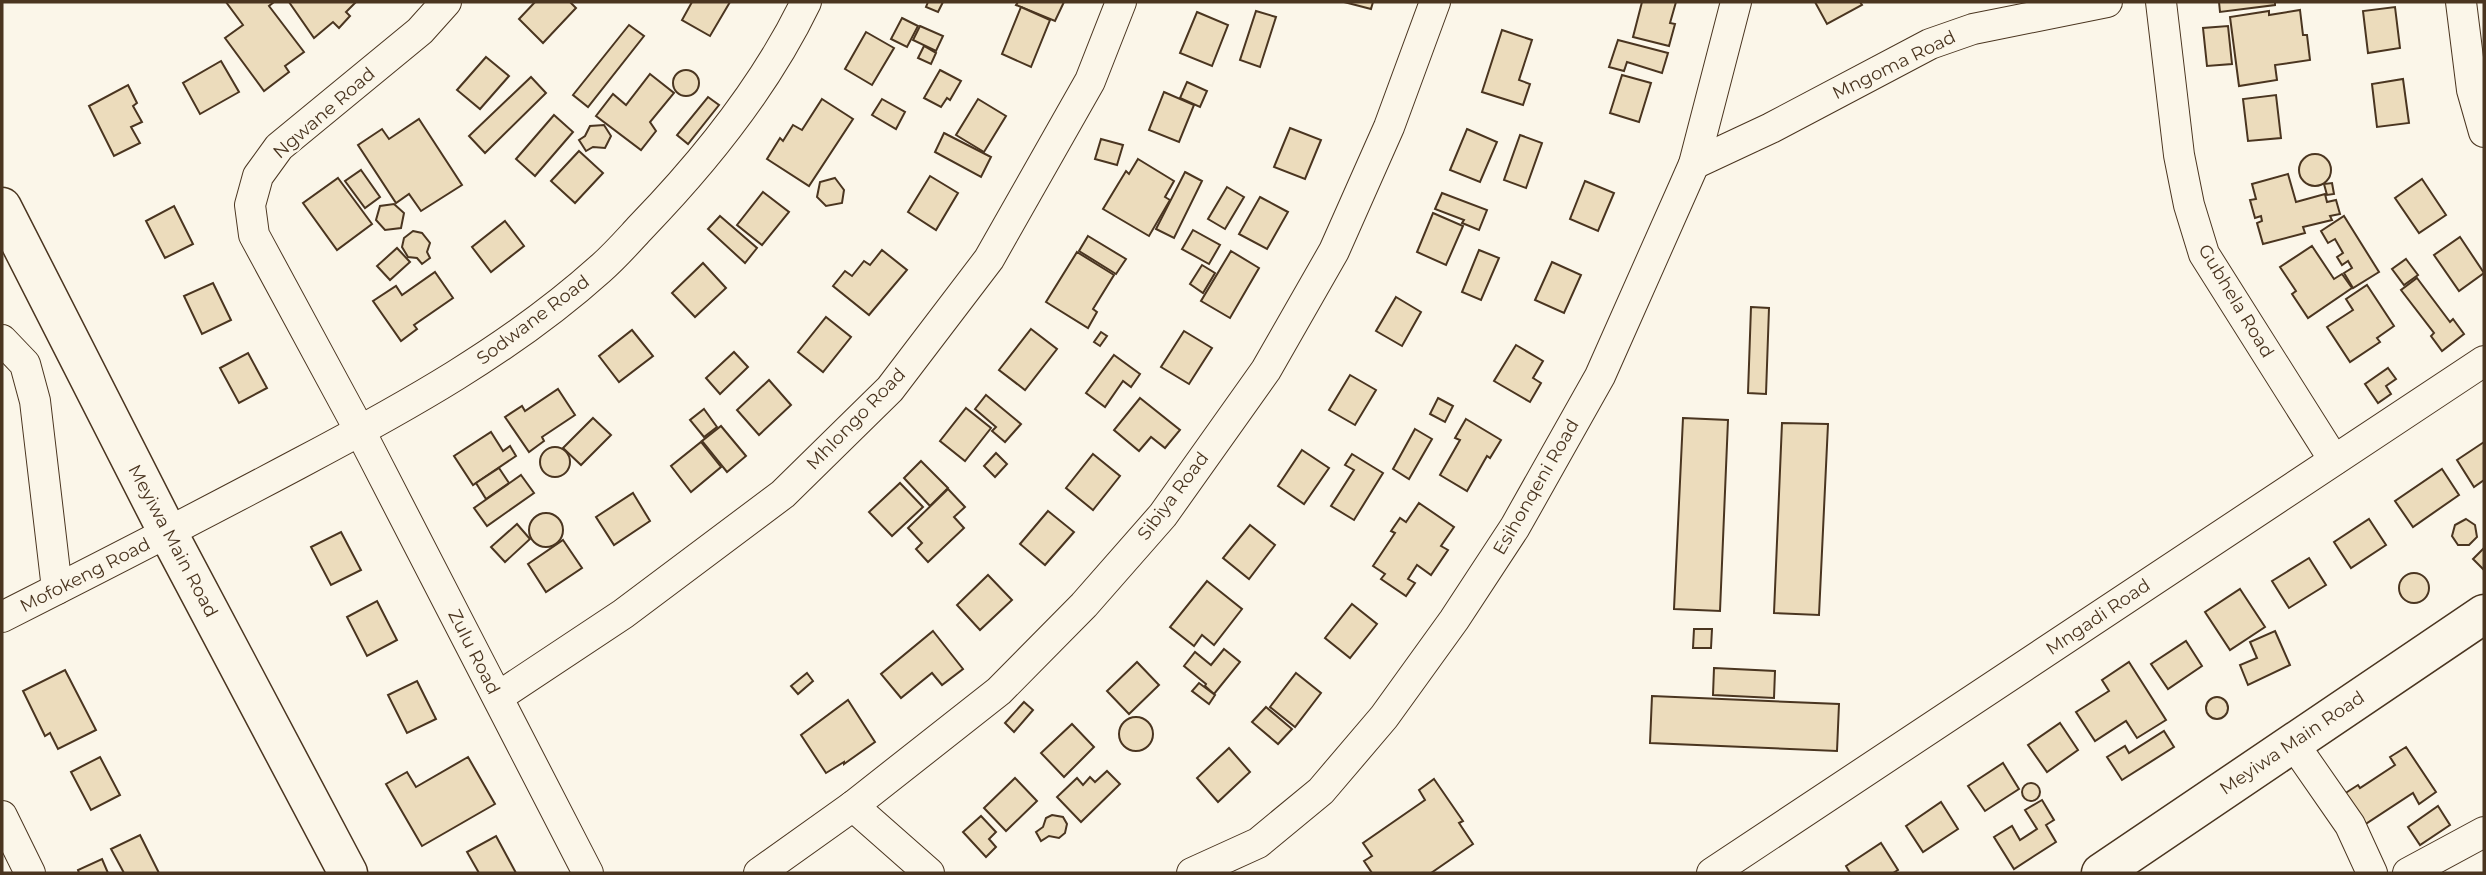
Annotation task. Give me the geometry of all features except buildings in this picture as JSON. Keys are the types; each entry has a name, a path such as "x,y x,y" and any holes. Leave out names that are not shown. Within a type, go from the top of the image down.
{"street":[{"name":"Ngwane Road","path":"360,431 254,235 250,205 258,176 279,148 420,31 446,2"},
{"name":"Sodwane Road","path":"168,533 452,379 540,317 601,269 668,200 735,118 792,30 806,2"},
{"name":"Mhlongo Road","path":"498,697 623,614 783,494 890,389 989,259 1090,81 1121,2"},
{"name":"Sibiya Road","path":"759,873 853,806 999,691 1084,605 1163,515 1266,370 1334,251 1389,127 1435,2"},
{"name":"Esihonqeni Road","path":"1192,873 1258,843 1321,791 1384,717 1454,620 1515,527 1600,376 1694,164 1736,2"},
{"name":"Mngoma Road","path":"1694,164 1771,128 1930,44 1973,29 2107,2"},
{"name":"Gubhela Road","path":"2161,2 2179,155 2189,205 2204,254 2334,460"},
{"path":"2461,2 2472,90 2484,132"},
{"name":"Meyiwa Main Road","path":"2,207 168,533 348,873"},
{"path":"2,340 25,364 35,401 57,589"},
{"name":"Mngadi Road","path":"1712,873 2484,361"},
{"name":"Zulu Road","path":"360,431 587,873"},
{"name":"Mofokeng Road","path":"2,617 168,533"},
{"name":"Meyiwa Main Road","path":"2101,873 2484,614"},
{"path":"2293,743 2350,825 2372,873"},
{"path":"853,806 929,873"},
{"path":"2,816 30,873"},
{"path":"2408,873 2484,832"}]}
